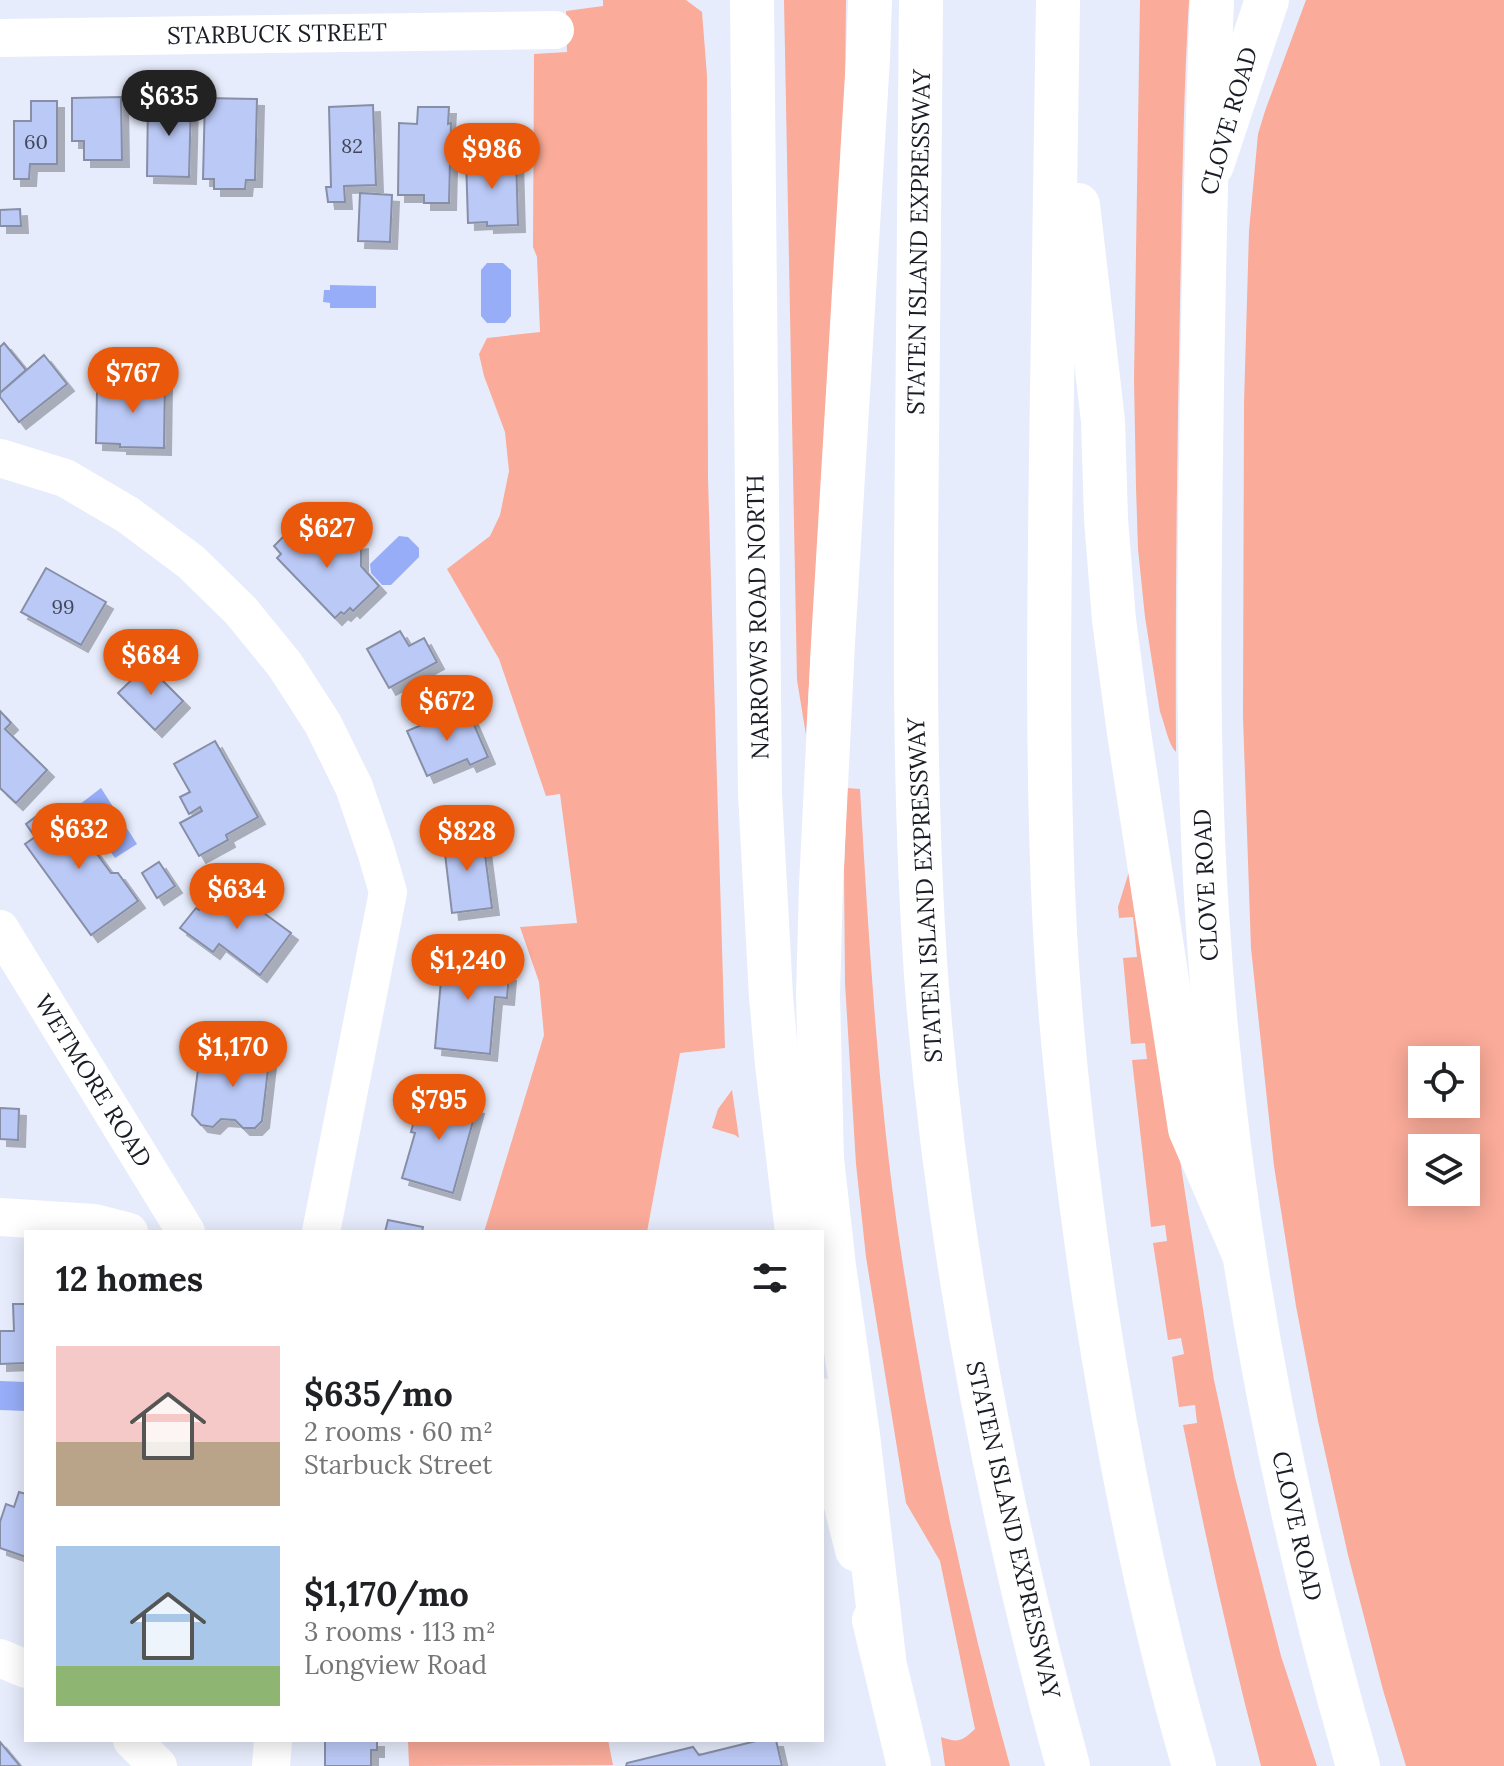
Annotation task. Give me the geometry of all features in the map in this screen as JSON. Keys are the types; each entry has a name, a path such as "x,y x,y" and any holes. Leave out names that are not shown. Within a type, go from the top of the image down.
{"main road":[{"name":"NARROWS ROAD NORTH","path":"752,0 760,794 775,1037 797,1230"},
{"path":"870,0 833,643 818,995 822,1159 884,1658"},
{"name":"STATEN ISLAND EXPRESSWAY","path":"921,0 915,731 927,979 948,1177 972,1345 1025,1600 1068,1766"},
{"path":"1205,186 1212,0"},
{"name":"CLOVE ROAD","path":"1267,0 1205,186 1199,580 1202,819 1218,1044 1243,1252 1291,1505 1358,1766"},
{"path":"1058,14 1103,421 1113,607 1133,763 1190,1129 1243,1252"},
{"path":"1058,14 1048,670 1051,834 1060,1006 1081,1199 1113,1414 1152,1602 1194,1766"},
{"path":"824,1410 909,1766"}],"street":[{"name":"STARBUCK STREET","path":"0,38 555,30"},
{"path":"0,458 65,478 128,515 191,562 241,611 285,665 323,724 354,787 388,892 321,1230"},
{"name":"WETMORE ROAD","path":"0,929 185,1230"},
{"path":"0,1217 94,1223 121,1230"},
{"path":"0,1658 24,1668"},
{"path":"134,1742 158,1766"},
{"path":"271,1766 273,1742"}],"shaded area":[{"path":"603,0 686,0 702,12 707,76 708,479 725,1048 680,1053 647,1230 485,1230 544,1035 539,982 520,927 577,923 560,794 546,796 499,659 447,569 490,536 500,515 509,471 505,432 479,354 487,338 540,332 537,257 533,247 534,54 567,52 566,11 603,6"},
{"path":"784,0 846,0 845,90 806,735 797,680"},
{"path":"1140,0 1189,0 1179,359 1176,752 1160,712 1138,549 1134,379"},
{"path":"1306,0 1504,0 1504,1766 1406,1766 1348,1555 1318,1421 1274,1166 1251,948 1243,717 1244,404 1249,231 1258,134"},
{"path":"847,788 860,789 880,1079 911,1317 962,1575 1010,1766 945,1766 941,1737 959,1740 975,1729 940,1561 906,1503 866,1257 856,1164 845,983"},
{"path":"1132,862 1214,1380 1235,1477 1281,1656 1317,1766 1261,1766 1219,1596 1183,1425 1197,1423 1195,1405 1179,1407 1172,1357 1184,1354 1181,1338 1168,1340 1153,1243 1167,1241 1165,1225 1151,1227 1132,1060 1147,1059 1145,1043 1131,1044 1123,958 1137,957 1133,917 1119,918 1118,907"},
{"path":"732,1090 739,1138 712,1128 718,1109"},
{"path":"408,1742 608,1742 613,1765 409,1766"}],"water":[{"path":"487,263 503,263 511,270 511,316 505,323 487,323 481,316 481,270"},
{"path":"330,285 376,286 376,308 330,308 330,303 323,302 324,290 330,290"},
{"path":"399,536 408,537 419,548 419,557 391,585 382,585 371,573 370,564"},
{"path":"101,788 137,844 115,858 75,808"},
{"path":"0,1381 24,1382 24,1411 0,1410"}],"building":[{"path":"121,97 122,160 84,160 84,141 72,141 72,98"},
{"path":"205,98 257,99 255,180 246,180 245,189 214,189 214,179 203,179"},
{"path":"148,99 191,99 189,177 147,176"},
{"path":"31,101 57,101 57,164 30,164 29,179 14,179 14,121 31,121"},
{"path":"373,105 376,185 344,186 345,202 328,202 326,187 331,187 329,107"},
{"path":"418,107 449,107 449,203 424,203 424,195 398,195 399,123 417,124"},
{"path":"516,157 518,225 468,223 466,159"},
{"path":"360,193 392,195 390,242 358,241"},
{"path":"20,209 21,226 0,226 0,210"},
{"path":"4,343 26,370 0,393 0,347"},
{"path":"44,355 67,384 19,422 0,393"},
{"path":"133,377 165,378 164,448 96,443 97,391 133,392"},
{"path":"295,525 302,533 308,527 326,546 361,542 361,566 379,586 353,611 350,608 335,618 277,558 281,554 274,546"},
{"path":"46,568 106,602 81,645 21,612"},
{"path":"400,631 409,646 424,638 437,662 389,688 367,649"},
{"path":"135,635 152,647 132,674 116,663"},
{"path":"147,665 183,701 155,730 118,693"},
{"path":"0,711 11,723 5,729 47,770 16,803 0,788"},
{"path":"468,711 488,757 470,765 467,759 427,776 407,731 448,714 450,719"},
{"path":"215,741 258,817 226,835 228,840 199,856 180,823 202,811 200,807 189,814 180,797 190,792 174,764"},
{"path":"72,810 94,842 92,847 111,873 118,873 138,901 91,935 25,844 35,837 26,824 42,812 52,825"},
{"path":"482,832 492,908 452,913 443,837"},
{"path":"159,862 175,886 157,898 142,873"},
{"path":"219,890 252,914 257,908 291,933 260,975 219,944 213,952 180,928 196,908 199,910 212,893 215,896"},
{"path":"444,947 480,951 479,967 509,974 507,998 495,997 490,1054 435,1048"},
{"path":"231,1047 270,1052 262,1121 255,1128 243,1128 235,1120 221,1119 213,1127 201,1125 192,1115 199,1062 229,1066"},
{"path":"422,1092 477,1107 453,1193 402,1178 415,1133 411,1132"},
{"path":"0,1108 19,1109 18,1140 0,1139"},
{"path":"388,1220 423,1227 422,1230 386,1230"},
{"path":"13,1304 24,1304 24,1363 0,1364 0,1331 14,1331"},
{"path":"19,1492 24,1493 24,1556 0,1548 0,1522 6,1504 14,1507"},
{"path":"0,1742 20,1766 0,1766"},
{"path":"325,1742 377,1742 377,1750 371,1750 371,1766 325,1766"},
{"path":"752,1742 776,1742 782,1766 626,1766 627,1763 693,1747 699,1755"}]}
